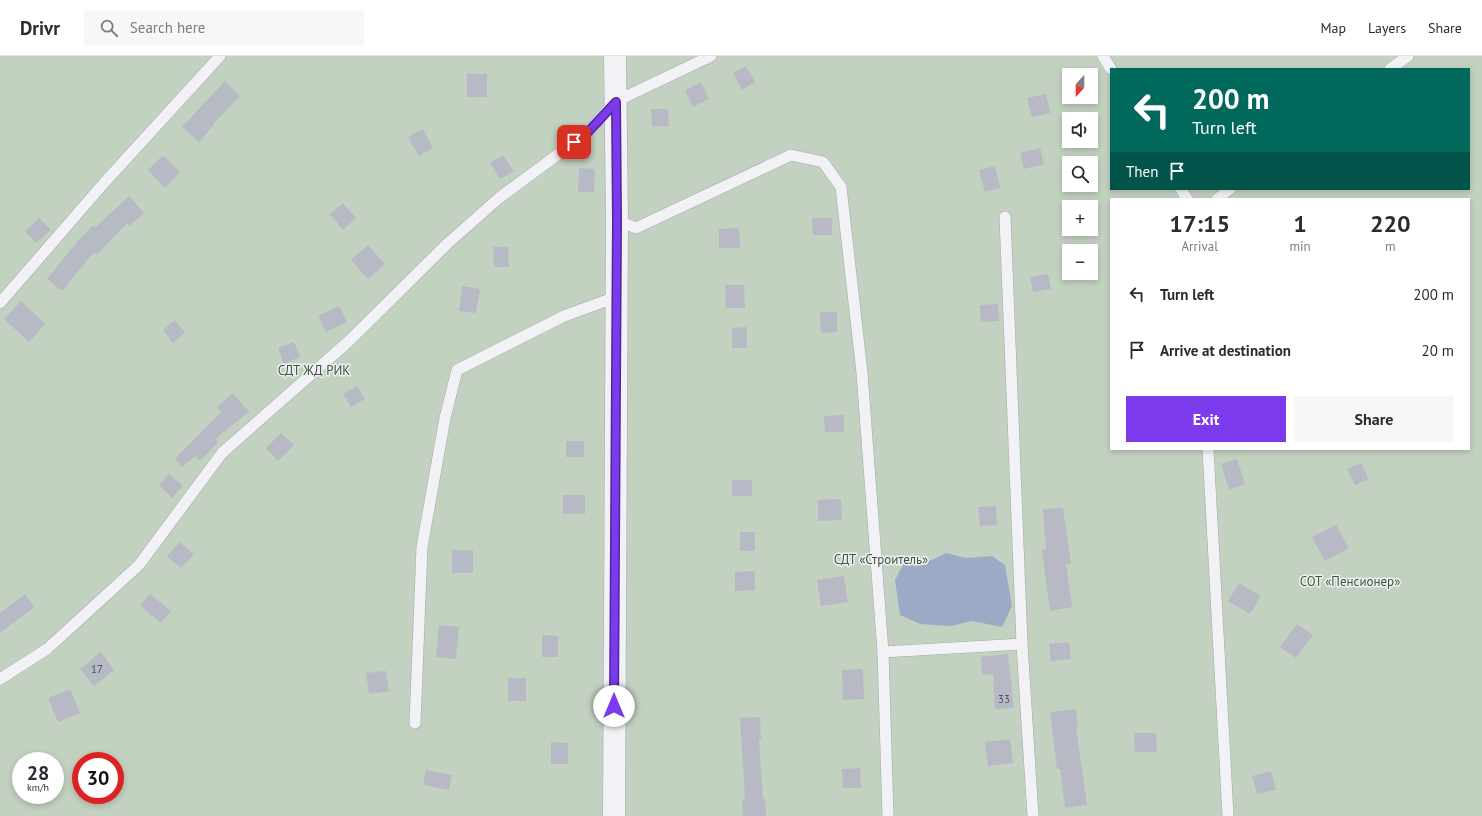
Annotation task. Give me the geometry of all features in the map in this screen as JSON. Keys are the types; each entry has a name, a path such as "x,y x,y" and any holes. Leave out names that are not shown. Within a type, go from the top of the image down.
{"street":[{"path":"614,816 616,297 621,99 615,56"}],"lane":[{"path":"0,303 104,183 220,56"},
{"path":"0,679 47,648 139,565 222,453 349,341 446,244 499,198 587,133 621,99 711,56"},
{"path":"1103,56 1110,68"},
{"path":"1391,68 1408,56"},
{"path":"617,220 636,228 792,155 823,162 840,187 862,373 883,652 888,816"},
{"path":"1218,198 1229,190"},
{"path":"1005,217 1022,644 1032,816"},
{"path":"415,723 422,547 445,418 457,370 564,316 616,297"},
{"path":"1208,450 1228,816"},
{"path":"883,652 1022,644"}],"green space":[{"path":"0,56 1482,56 1482,816 0,816"}],"water":[{"path":"946,553 966,558 992,556 1005,565 1012,606 1002,627 972,621 951,626 920,624 900,615 895,580 905,561 932,560"}],"building":[{"path":"746,66 755,82 742,90 733,73"},
{"path":"467,74 487,74 487,97 467,97"},
{"path":"225,81 240,96 213,124 214,125 199,142 182,127"},
{"path":"701,82 709,99 693,107 685,90"},
{"path":"1046,94 1050,113 1032,117 1027,98"},
{"path":"651,109 668,109 669,126 652,126"},
{"path":"423,129 433,148 419,156 408,137"},
{"path":"1040,148 1044,164 1024,169 1020,153"},
{"path":"163,155 180,172 165,188 148,170"},
{"path":"503,155 514,171 500,179 490,163"},
{"path":"995,166 1000,188 985,192 979,170"},
{"path":"579,168 595,169 594,192 578,192"},
{"path":"129,196 144,213 129,226 127,223 97,255 94,252 62,291 47,279 93,225 96,227"},
{"path":"343,203 356,218 343,230 330,214"},
{"path":"39,218 51,230 36,243 25,231"},
{"path":"812,218 832,218 832,235 813,235"},
{"path":"739,228 740,248 719,248 719,229"},
{"path":"368,245 385,264 368,279 351,260"},
{"path":"493,247 508,247 509,267 494,267"},
{"path":"1048,274 1051,289 1033,292 1030,277"},
{"path":"725,285 744,285 745,308 726,308"},
{"path":"462,286 480,289 476,313 459,311"},
{"path":"21,301 45,324 29,342 4,319"},
{"path":"998,304 999,321 981,322 980,305"},
{"path":"339,306 347,322 326,332 318,316"},
{"path":"820,312 837,312 837,332 821,333"},
{"path":"175,320 185,333 173,343 163,330"},
{"path":"747,327 747,348 732,348 732,328"},
{"path":"294,342 300,357 284,364 278,348"},
{"path":"357,386 365,399 351,407 343,394"},
{"path":"233,393 249,412 215,439 218,442 200,461 195,456 182,467 175,459 221,412 217,407"},
{"path":"844,415 844,432 825,432 824,416"},
{"path":"281,433 294,445 278,461 266,448"},
{"path":"566,441 584,441 584,457 566,457"},
{"path":"1237,459 1245,484 1229,490 1221,464"},
{"path":"1361,463 1369,479 1355,485 1347,469"},
{"path":"169,474 183,486 172,498 159,485"},
{"path":"732,480 752,480 752,496 732,496"},
{"path":"563,495 585,495 585,514 563,514"},
{"path":"841,499 842,520 818,521 818,500"},
{"path":"996,506 997,525 980,526 978,507"},
{"path":"1063,508 1071,563 1066,564 1072,607 1050,611 1042,550 1046,549 1043,509"},
{"path":"1336,525 1349,548 1325,561 1312,537"},
{"path":"740,532 755,532 755,551 740,551"},
{"path":"179,542 194,554 181,568 167,556"},
{"path":"452,550 473,550 473,573 452,573"},
{"path":"755,571 755,590 735,591 735,572"},
{"path":"844,576 848,602 821,606 817,580"},
{"path":"1239,583 1261,596 1250,614 1228,601"},
{"path":"25,594 34,607 0,633 0,613"},
{"path":"150,594 171,611 161,623 140,606"},
{"path":"1297,624 1313,635 1296,658 1280,647"},
{"path":"439,625 459,627 456,659 436,657"},
{"path":"542,635 558,636 558,657 542,657"},
{"path":"1069,642 1071,659 1051,661 1049,644"},
{"path":"101,652 114,670 94,686 80,669"},
{"path":"1008,654 1014,708 995,709 993,674 982,675 981,657"},
{"path":"863,669 864,699 843,700 842,670"},
{"path":"386,671 389,691 369,694 366,673"},
{"path":"508,678 526,678 526,701 508,701"},
{"path":"70,689 80,713 58,722 48,698"},
{"path":"1076,709 1078,726 1076,726 1087,805 1065,808 1060,769 1057,769 1050,712"},
{"path":"760,717 761,739 759,739 763,799 765,799 766,816 743,816 742,800 745,800 740,718"},
{"path":"1134,733 1156,733 1157,752 1135,752"},
{"path":"1010,739 1013,763 988,766 985,742"},
{"path":"551,742 568,743 568,764 551,764"},
{"path":"860,768 861,788 843,788 842,769"},
{"path":"426,770 452,775 449,790 423,785"},
{"path":"1271,771 1276,790 1257,794 1252,776"}],"route":[{"path":"574,142 587,133 616,102 617,220 614,706"}],"park label":[{"name":"СДТ ЖД РИК","path":"314,370"},
{"name":"СДТ «Строитель»","path":"881,559"},
{"name":"СОТ «Пенсионер»","path":"1350,581"}]}
